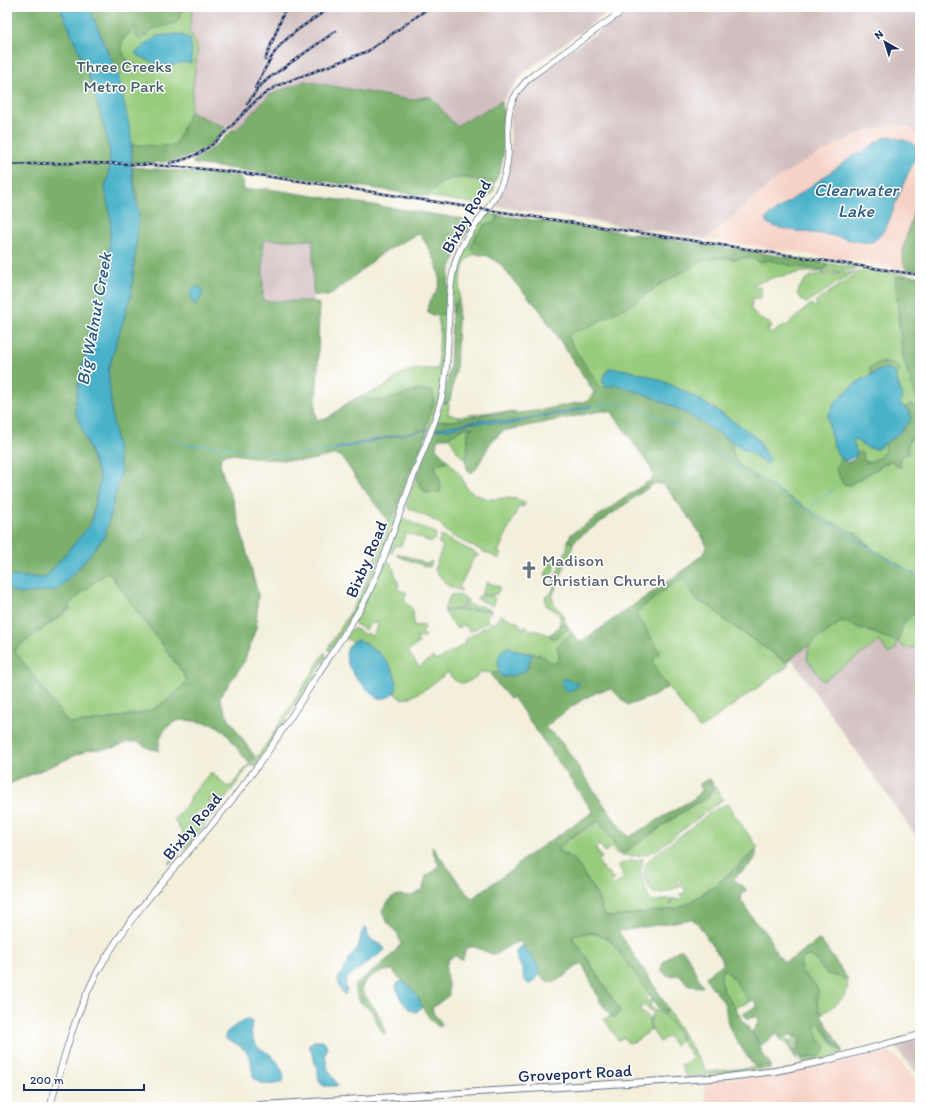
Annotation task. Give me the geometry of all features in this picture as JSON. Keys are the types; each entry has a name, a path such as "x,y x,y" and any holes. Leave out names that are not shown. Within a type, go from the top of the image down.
{"main road":[{"name":"Groveport Road","path":"227,1107 734,1076 824,1061 920,1035"}],"street":[{"name":"Bixby Road","path":"50,1107 70,1038 80,1010 98,971 134,918 259,766 366,598 438,413 445,378 451,287 455,264 464,241 495,195 503,180 508,159 508,117 514,99 521,87 533,74 628,7"}],"shaded area":[{"path":"193,7 615,7 527,70 502,101 456,126 430,96 410,100 305,81 269,95 235,131 190,112 198,48 189,30"},
{"path":"634,7 920,7 920,135 908,127 895,125 865,131 805,161 774,181 706,239 493,206 508,174 511,145 510,118 515,102 521,91 537,74"},
{"path":"895,125 908,127 920,135 920,190 903,250 903,261 906,269 706,239 774,181 805,161 865,131"},
{"path":"263,240 313,240 313,301 263,301"},
{"path":"842,621 898,642 903,648 920,648 920,842 791,658"},
{"path":"920,1034 920,1078 892,1043"},
{"path":"890,1052 900,1061 920,1085 920,1107 706,1107 704,1082 806,1069"}],"green space":[{"name":"Three Creeks Metro Park","path":"7,7 193,7 189,30 198,48 190,112 175,146 7,143"},
{"path":"7,7 60,7 87,70 101,115 110,152 109,172 106,188 111,221 107,284 80,373 75,410 100,478 91,524 45,578 10,576 7,573"},
{"path":"89,7 183,7 176,23 154,29 140,40 136,37 136,27 134,27 126,36 121,45 122,52 136,65 117,70 108,53"},
{"path":"305,81 410,100 430,96 456,126 502,101 504,121 503,155 501,166 494,183 470,178 451,178 440,183 426,196 193,163 193,161 219,143 232,130 235,131 269,95"},
{"path":"190,112 225,127 217,138 207,147 184,158 172,161 132,163 132,145 175,146"},
{"path":"132,167 239,176 243,182 244,190 268,189 464,219 469,222 470,228 461,242 449,273 447,314 434,316 428,312 428,305 437,290 439,283 438,268 427,245 419,233 384,252 328,296 313,295 313,240 263,240 263,301 313,301 319,304 318,371 315,410 317,420 328,418 356,398 382,401 418,390 433,391 434,402 426,425 426,433 405,480 393,515 387,524 387,519 341,456 333,455 306,461 264,459 234,454 225,454 221,456 220,465 233,501 258,594 256,628 244,662 220,697 229,719 255,756 250,763 244,758 228,736 220,728 207,723 180,720 172,723 165,729 161,737 159,751 150,749 138,742 129,742 113,748 88,750 7,785 7,589 20,594 57,590 76,571 105,536 112,414 108,370 131,295 139,215","holes":["109,572 183,673 187,681 167,700 150,710 106,719 68,723 14,650 70,608 68,605 97,580"]},
{"path":"467,178 494,183 494,190 479,204 426,196 444,181"},
{"path":"920,190 920,252 918,269 914,271 906,269 903,261 903,250"},
{"path":"486,215 497,215 497,219 494,223 486,224 477,234 471,247 475,254 465,262 460,280 459,299 452,312 454,283 464,247"},
{"path":"497,215 623,232 826,263 827,265 824,270 793,266 768,260 760,262 749,257 740,259 720,258 704,260 661,284 631,305 584,329 574,331 568,337 601,388 617,385 649,395 686,413 733,442 732,449 741,467 843,532 832,524 835,522 847,530 856,533 870,546 854,538 920,577 920,606 915,613 906,620 898,642 842,621 786,662 723,619 711,607 698,601 692,594 685,578 668,587 636,613 639,621 641,621 660,652 652,662 656,666 658,674 668,687 654,696 629,705 625,703 612,689 604,690 586,698 558,717 545,728 555,735 566,748 594,791 629,837 695,798 701,790 700,784 708,779 714,790 709,794 708,798 692,805 624,853 619,851 599,821 568,839 559,851 575,860 598,897 604,915 611,917 679,908 720,882 756,850 755,859 752,863 733,879 745,888 746,891 742,895 741,900 755,922 770,937 775,951 784,962 793,958 819,940 848,979 846,982 841,977 827,974 818,962 811,956 804,958 800,963 800,968 804,974 818,990 817,1001 819,1008 824,1020 842,1050 841,1051 817,1022 815,1026 819,1040 825,1045 825,1051 820,1056 801,1058 797,1052 800,1042 799,1036 789,1035 780,1038 777,1034 761,1045 752,1032 758,1023 757,1016 748,1019 743,1014 757,1006 754,1000 749,1002 733,978 724,969 721,979 723,990 761,1047 761,1053 770,1063 770,1066 755,1067 733,1034 728,1024 724,1003 706,977 712,971 723,965 723,962 698,924 692,919 619,932 666,1004 668,1010 665,1012 658,1005 610,940 596,933 572,935 574,941 619,1009 620,1011 615,1017 611,1016 601,1003 583,965 580,964 553,983 549,982 537,974 539,972 539,967 520,942 510,945 494,955 475,947 469,947 465,950 463,960 459,959 457,956 454,956 448,960 446,973 449,995 432,1008 434,1014 441,1022 441,1026 439,1027 430,1019 410,987 397,976 393,970 383,971 370,977 361,989 377,1011 386,1031 384,1034 382,1033 371,1010 361,1003 356,993 354,986 390,957 401,944 398,934 385,919 382,910 392,897 398,895 412,896 423,889 426,876 437,869 439,865 432,846 472,898 512,870 526,857 593,812 513,697 510,699 497,684 492,674 499,672 501,676 504,677 522,672 533,654 539,654 552,663 557,661 559,657 557,646 572,633 579,642 582,641 687,568 704,553 706,549 706,545 700,533 664,485 655,483 574,541 573,544 568,541 571,534 653,478 651,468 611,411 600,411 503,431 491,442 476,469 471,473 467,469 465,459 467,455 468,430 474,427 464,428 448,438 440,438 437,440 436,448 448,461 437,464 435,467 441,485 440,492 424,492 416,477 434,430 449,429 471,423 495,422 509,425 538,417 564,414 591,407 591,405 565,412 541,415 511,422 503,422 494,419 480,420 434,429 436,423 440,421 453,421 487,414 518,413 542,410 587,401 594,392 539,309 500,264 488,256 475,254 472,251 471,247 477,234 486,224 494,223 497,219"},
{"path":"749,257 760,262 768,260 793,266 820,269 827,267 826,263 858,268 840,272 804,272 775,277 754,284 753,287 760,287 762,295 758,300 755,298 752,299 750,308 760,319 772,326 769,329 766,328 771,334 787,325 810,305 812,304 814,308 817,306 815,302 863,269 906,275 896,277 895,280 899,304 898,321 911,382 920,407 920,419 918,413 908,405 906,408 900,403 902,395 896,376 899,373 893,363 878,363 871,373 872,374 856,383 836,401 828,416 830,433 834,446 840,457 836,470 843,484 850,485 892,460 901,467 900,457 909,453 908,445 910,441 920,434 920,579 741,467 732,449 733,442 767,464 768,456 764,452 757,438 745,429 684,391 670,384 641,374 610,368 604,375 602,382 606,387 601,389 568,337 574,331 584,329 631,305 661,284 704,260 720,258 740,259"},
{"path":"856,271 808,302 805,303 797,294 804,282 812,276 822,274 844,274"},
{"path":"906,275 918,276 920,328 920,407 903,357 895,280 896,277"},
{"path":"459,299 456,370 450,400 448,403 444,402 442,404 450,368 452,312 455,303"},
{"path":"447,314 445,365 439,399 379,562 373,560 382,542 387,524 393,515 405,480 426,433 426,425 434,402 418,390 382,401 356,398 383,388 404,372 417,369 438,369 440,328 438,316"},
{"path":"878,363 893,363 899,367 899,373 896,376 894,372 878,371 872,374 870,368"},
{"path":"444,402 449,404 448,414 458,417 489,412 516,412 487,414 453,421 440,421 436,423"},
{"path":"911,404 916,406 920,419 920,434 910,441 908,445 909,453 900,457 900,465 902,467 896,466 892,460 850,485 843,484 836,470 840,457 847,463 855,459 856,454 860,452 863,454 864,460 868,463 881,456 886,447 885,443 898,434 909,422 911,413 906,408"},
{"path":"473,426 473,428 469,429 467,455 465,459 460,455 448,437 464,428"},
{"path":"855,439 877,449 885,443 886,452 874,460 866,462 858,453 856,454 853,440"},
{"path":"448,461 461,476 467,489 475,494 488,499 516,499 526,504 524,504 523,507 519,506 498,552 501,554 500,558 497,558 454,537 439,523 407,507 406,504 416,477 427,493 440,492 441,485 435,467 437,464"},
{"path":"402,518 435,533 435,539 432,542 406,533 401,546 395,545 392,553 390,554 389,551 400,519"},
{"path":"441,536 478,555 477,557 474,557 459,588 462,590 461,591 448,586 435,570 443,546 438,543"},
{"path":"568,541 573,544 552,597 554,604 561,612 566,624 559,625 559,615 546,605 545,598 546,596 550,595 554,587 552,585 567,549"},
{"path":"397,553 428,564 430,561 432,562 430,567 428,567 397,556"},
{"path":"552,559 557,563 550,577 545,575"},
{"path":"387,561 391,563 399,585 397,589 407,593 404,600 413,610 414,626 424,625 425,628 422,632 425,636 416,638 419,643 408,651 419,667 433,657 436,661 466,643 465,640 492,622 496,624 500,615 519,623 522,629 525,628 524,625 529,628 528,630 531,632 532,629 549,635 550,637 561,635 563,631 569,628 572,633 557,646 559,659 555,662 552,663 539,654 522,652 510,647 505,648 499,658 499,672 481,672 468,682 460,683 456,681 448,672 420,692 413,696 401,699 394,693 397,685 395,676 383,657 366,644 358,641 352,642 344,637 352,629 359,630 365,635 367,633 372,636 378,626 377,623 373,623 369,625 366,630 354,622 382,565 384,566"},
{"path":"375,562 378,564 359,605 331,650 327,650 359,598"},
{"path":"108,572 183,673 187,681 167,700 150,710 106,719 68,723 14,650 70,609 68,605"},
{"path":"686,578 690,591 698,601 711,607 723,619 785,662 788,660 788,666 701,728 699,728 658,674 656,666 652,662 660,652 641,621 639,622 636,616 636,611 668,587"},
{"path":"487,582 500,587 497,594 481,595"},
{"path":"454,594 466,598 461,609 444,610 450,596"},
{"path":"480,596 493,596 495,599 493,604 495,605 492,606 476,598"},
{"path":"467,599 467,604 477,607 479,605 488,609 462,610"},
{"path":"920,606 920,648 904,648 898,642 904,622"},
{"path":"489,610 492,612 489,612 486,619 488,620 487,622 470,632 465,625 456,628 444,611"},
{"path":"842,621 895,641 897,646 896,649 888,654 880,641 823,681 807,659 809,645"},
{"path":"566,624 569,628 559,636 552,638 549,635 556,630 559,625"},
{"path":"325,652 326,657 255,767 252,765 253,762 266,745"},
{"path":"250,763 220,806 212,798 210,800 213,805 219,808 209,819 204,817 200,810 188,819 192,824 201,816 207,821 188,845 169,864 187,840 174,820 191,799 190,797 210,773 214,774 226,786 231,786"},
{"path":"708,779 710,779 723,799 655,851 642,855 626,856 617,854 610,848 605,852 600,845 595,848 602,858 598,860 603,870 609,873 614,880 610,882 613,886 624,879 618,865 633,860 637,861 639,859 644,859 641,861 643,863 641,872 644,886 650,900 653,902 669,898 682,899 681,894 685,893 684,886 680,887 679,879 677,878 676,880 679,887 664,893 653,893 644,876 647,862 714,810 727,804 758,848 719,882 689,903 679,908 625,917 611,917 604,915 598,897 575,860 559,851 559,849 568,839 599,821 619,852 624,853 709,794 714,788"},
{"path":"589,933 604,937 615,946 662,1010 665,1012 668,1010 707,1072 771,1067 769,1069 738,1073 686,1077 681,1065 693,1058 682,1042 680,1033 651,1000 652,999 649,995 646,998 648,1002 651,1002 650,1006 655,1011 658,1010 665,1016 680,1036 681,1041 675,1045 668,1036 660,1042 651,1027 651,1020 654,1012 643,1005 639,1010 650,1018 649,1021 651,1030 636,1041 628,1043 624,1037 618,1040 604,1019 611,1016 615,1017 619,1009 574,941 572,935"},
{"path":"679,950 683,950 686,953 703,987 689,986 680,975 669,976 663,972 661,968 664,961"},
{"path":"809,956 817,960 820,967 824,971 842,978 847,983 848,988 842,999 821,1014 817,1004 818,989 800,968 799,963 802,959"},
{"path":"724,969 733,978 749,1002 734,1008 721,984 721,974"},
{"path":"817,1022 835,1046 843,1052 835,1056 811,1062 802,1062 795,1051 794,1036 799,1036 800,1038 799,1047 803,1059 820,1056 825,1051 819,1040 815,1026"},
{"path":"786,1036 789,1042 791,1039 792,1040 792,1047 798,1061 785,1042 779,1038"}],"water":[{"path":"60,7 89,7 108,53 117,70 131,134 132,173 139,215 131,295 108,370 112,414 121,473 105,536 76,571 57,590 20,594 7,589 7,573 10,576 45,578 91,524 100,478 75,410 80,373 107,284 111,221 105,188 109,172 110,152 101,115 87,70"},
{"path":"176,34 190,39 192,49 191,63 180,63 164,66 143,58 135,53 157,36"},
{"name":"Clearwater Lake","path":"890,136 913,143 916,148 917,155 899,193 886,228 873,242 858,242 834,236 789,230 772,226 767,223 766,218 853,156 862,152 883,138"},
{"path":"196,287 202,289 202,296 196,304 194,304 191,300 191,294 193,288"},
{"path":"610,368 626,370 656,378 698,399 738,424 753,436 759,442 763,452 770,458 770,461 767,464 686,413 655,398 617,385 606,387 602,379"},
{"path":"885,368 894,372 902,395 900,404 910,413 911,419 898,434 877,449 868,448 854,439 856,456 846,461 838,455 834,446 830,433 828,416 836,401 856,383"},
{"path":"591,405 592,407 564,414 538,417 509,425 495,422 471,423 449,429 434,430 480,420 494,419 503,422 511,422 541,415 565,412"},
{"path":"427,429 335,450 334,448"},
{"path":"356,640 361,641 380,654 394,672 397,684 396,689 393,694 387,698 376,697 358,680 349,666 346,652 349,645"},
{"path":"508,647 533,655 531,656 526,669 517,674 503,677 500,675 498,659 501,652"},
{"path":"563,679 579,683 577,687 569,692 565,690 561,682"},
{"path":"365,928 367,929 369,937 380,944 385,950 347,978 345,984 347,990 345,995 339,987 338,979 358,947 361,934"},
{"path":"522,946 539,967 537,978 528,984 524,979 523,972 516,955 516,950"},
{"path":"401,981 405,982 414,991 419,999 422,1007 417,1012 406,1006 400,998 396,985"},
{"path":"246,1019 252,1022 251,1029 256,1045 273,1057 280,1065 284,1076 283,1082 276,1084 264,1084 255,1080 252,1073 251,1060 245,1050 226,1039 226,1033 229,1030"},
{"path":"313,1041 321,1041 326,1043 327,1048 325,1055 328,1069 338,1086 324,1086 320,1083 309,1045"}],"waterway":[{"path":"591,406 609,404 630,405 678,427 793,501 911,572 920,580"},
{"path":"169,439 191,446 206,445 284,455 315,453 335,449"},
{"path":"808,509 834,489"}],"railway":[{"path":"265,60 286,7"},
{"path":"255,88 271,57 278,48 296,31 331,7"},
{"path":"170,163 189,158 204,150 229,129 251,106 279,85 368,51 430,7"},
{"path":"247,104 259,87 269,78 336,31"},
{"path":"7,165 61,163 116,164 170,166 252,174 920,275"}],"place":[{"name":"Madison Christian Church","path":"529,570"}],"water label":[{"name":"Big Walnut Creek","path":"94,319"}]}
